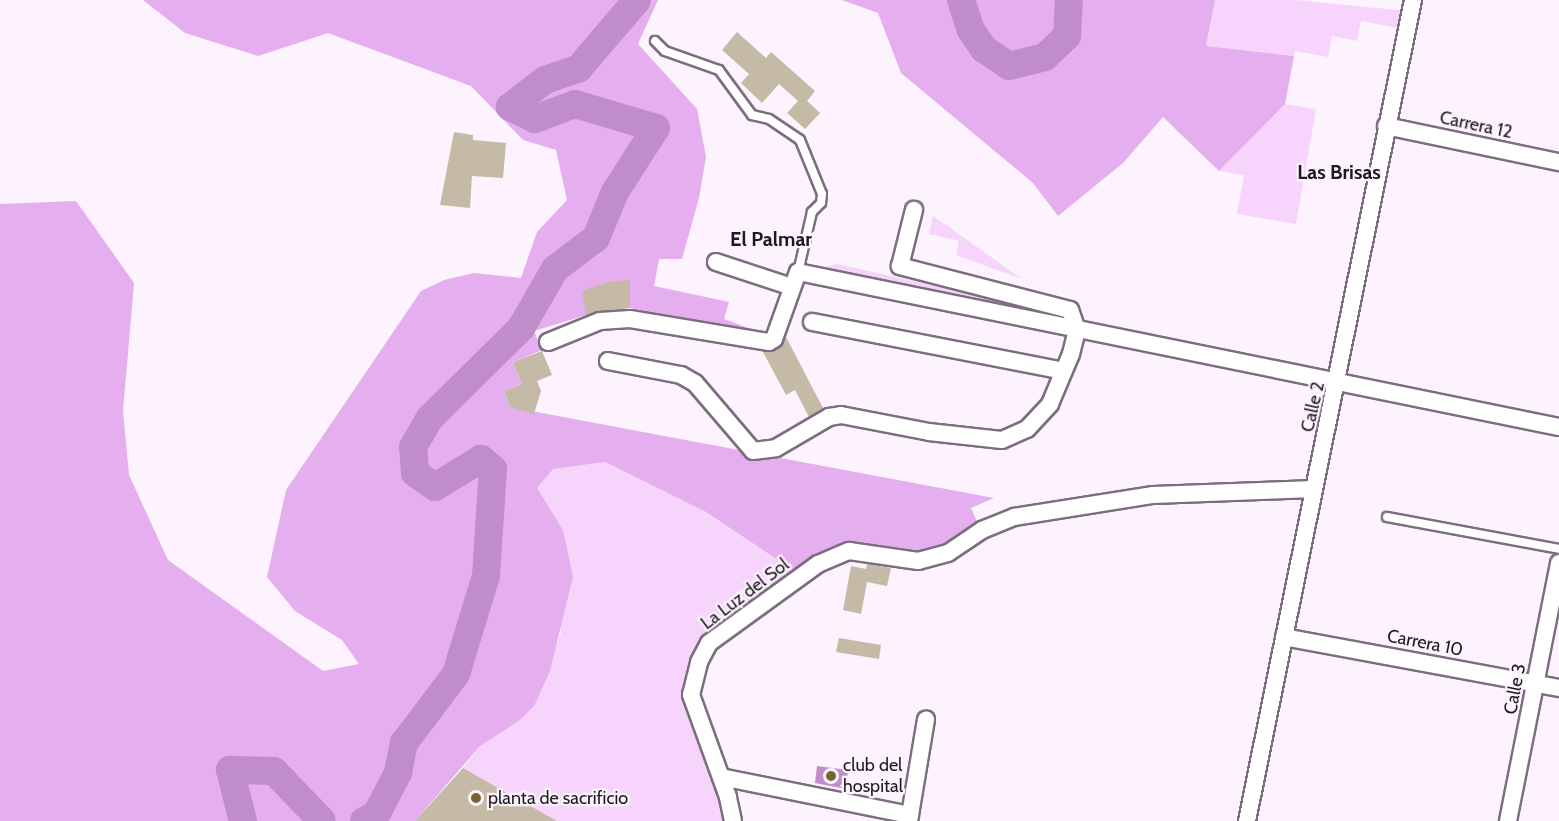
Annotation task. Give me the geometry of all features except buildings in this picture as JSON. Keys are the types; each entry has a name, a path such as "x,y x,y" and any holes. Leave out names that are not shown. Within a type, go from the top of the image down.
{"street":[{"name":"Calle 2","path":"1247,821 1338,381 1386,126 1413,0"},
{"name":"Carrera 12","path":"1386,126 1559,162"},
{"path":"608,361 688,379 753,451 763,451 829,417 841,415 929,432 1002,440 1027,429 1042,412 1063,371 1077,330 1070,310 900,266 914,210"},
{"path":"716,262 795,280 1077,330 1338,381 1559,427"},
{"path":"548,342 600,321 630,319 769,342 774,339 795,280"},
{"path":"812,322 1063,371"},
{"name":"La Luz del Sol","path":"733,821 721,777 691,695 699,662 709,643 818,564 849,551 918,561 948,553 982,530 1014,517 1153,495 1314,489"},
{"name":"Calle 3","path":"1508,821 1537,684 1559,563"},
{"name":"Carrera 10","path":"1284,637 1559,688"},
{"path":"721,777 909,818 927,719"}],"lane":[{"path":"655,41 665,51 719,70 753,115 769,119 800,140 822,194 821,203 812,212 795,280"},
{"path":"1387,517 1559,549"}],"shaded area":[{"path":"143,0 658,0 638,44 697,109 706,157 699,198 682,259 659,259 654,286 729,302 724,319 770,336 630,308 630,281 608,282 586,315 534,331 542,350 513,362 522,384 504,391 510,407 994,498 971,508 978,524 948,547 945,544 921,557 821,556 793,570 704,511 605,462 553,469 537,488 563,530 573,577 550,671 534,706 519,721 480,746 415,821 0,821 0,204 76,201 134,283 123,411 129,475 168,560 323,671 359,664 342,640 295,611 267,577 286,490 421,291 444,280 474,273 521,278 537,232 567,200 556,150 523,140 471,86 328,33 258,56 185,33"},
{"path":"842,0 1215,0 1206,46 1294,56 1285,104 1219,171 1163,117 1123,163 1058,216 1033,183 901,73 878,13"},
{"path":"1215,0 1296,0 1407,11 1403,29 1361,21 1357,41 1332,36 1328,57 1295,51 1294,56 1206,46"},
{"path":"1285,104 1316,109 1296,224 1237,214 1244,175 1219,171"},
{"path":"933,216 1022,279 956,255 959,241 929,234"},
{"path":"837,264 1072,316 1075,322 825,267"},
{"path":"605,462 700,509 793,570 707,639 687,697 729,821 557,821 463,768 480,746 519,721 534,706 561,633 563,530 536,488 552,469"},
{"name":"club del hospital","path":"817,766 848,770 846,789 815,783"}],"waterway":[{"path":"364,821 376,815 398,773 404,743 456,674 486,576 493,469 481,459 435,487 415,473 413,447 430,418 521,328 555,269 596,238 615,192 656,128 575,104 535,119 510,107 545,80 579,68 637,0"},
{"path":"961,0 971,30 984,49 1009,66 1045,57 1067,36 1069,0"},
{"path":"243,821 230,770 274,771 322,821"}],"place":[{"name":"club del hospital","path":"831,776"},
{"name":"planta de sacrificio","path":"476,798"}],"district":[{"name":"Las Brisas","path":"1339,172"},
{"name":"El Palmar","path":"771,239"}]}
